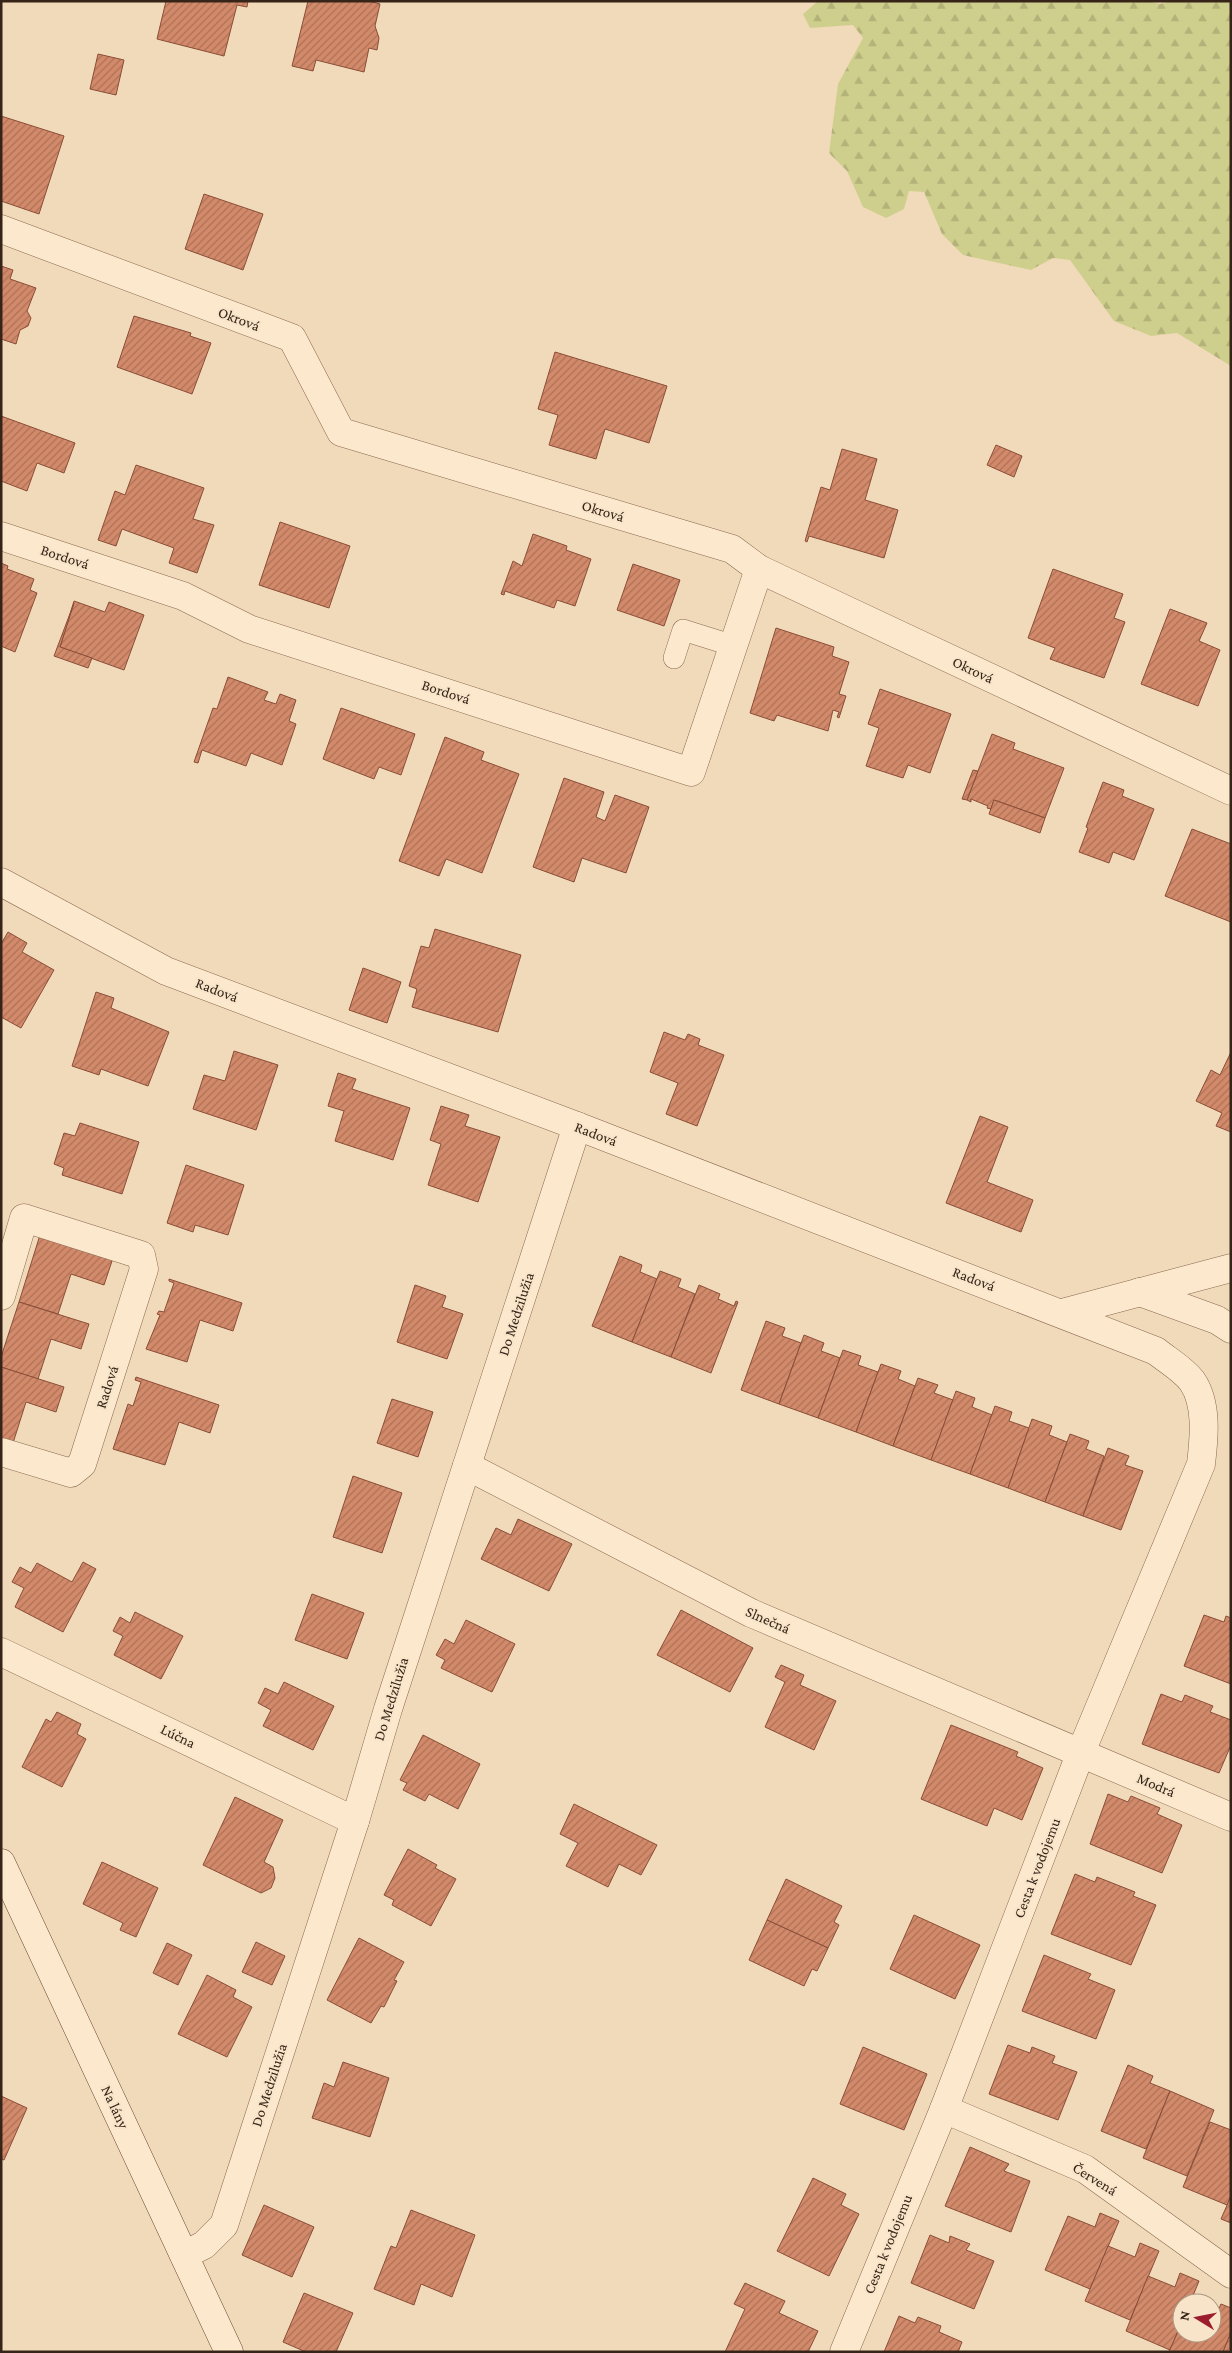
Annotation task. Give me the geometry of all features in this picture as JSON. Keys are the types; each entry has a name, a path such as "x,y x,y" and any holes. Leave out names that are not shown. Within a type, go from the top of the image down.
{"street":[{"name":"Okrová","path":"1,229 292,338 341,432 732,550 760,569 1231,791"},
{"name":"Bordová","path":"1,536 183,596 249,629 691,772 760,569"},
{"name":"Radová","path":"1,882 166,971 577,1126 1062,1313 1156,1351 1192,1381"},
{"name":"Do Medzilužia","path":"184,2254 204,2245 224,2226 355,1821 388,1709 577,1126"},
{"name":"Radová","path":"1,1296 24,1218 141,1255 144,1269 82,1464 70,1473 1,1452"},
{"path":"1,1220 17,1244"},
{"path":"1062,1313 1231,1268"},
{"path":"1140,1292 1217,1320 1231,1329"},
{"name":"Cesta k vodojemu","path":"844,2352 944,2109 1081,1752 1201,1464 1204,1436 1202,1409 1192,1381"},
{"name":"Slnečná","path":"467,1466 751,1613 1081,1752"},
{"name":"Lúčna","path":"1,1652 355,1821"},
{"name":"Modrá","path":"1081,1752 1231,1817"},
{"name":"Na lány","path":"1,1863 229,2352"},
{"name":"Červená","path":"944,2109 1084,2169 1231,2274"}],"lane":[{"path":"674,658 683,630 734,646"}],"green space":[{"path":"818,1 1146,1 1160,4 1172,1 1231,1 1231,366 1177,333 1151,336 1114,321 1070,260 1053,258 1031,270 963,255 942,234 924,192 909,191 904,209 886,218 863,207 847,171 829,153 838,84 863,38 853,25 810,28 803,14"}],"building":[{"path":"166,1 248,1 247,7 237,5 224,56 157,39"},
{"path":"308,1 369,1 380,4 375,26 379,38 377,50 369,48 364,72 316,60 313,71 292,66"},
{"path":"98,54 124,60 116,95 90,89"},
{"path":"1,116 64,136 39,214 1,201"},
{"path":"204,194 263,214 243,270 185,249"},
{"path":"1,266 13,270 10,279 36,288 27,311 31,318 28,326 20,330 16,344 1,339"},
{"path":"134,316 191,333 190,336 211,343 192,394 117,367"},
{"path":"555,352 667,386 649,443 605,429 596,459 549,445 558,415 538,409"},
{"path":"1,416 75,443 64,473 37,463 27,491 1,481"},
{"path":"996,445 1022,456 1014,477 987,465"},
{"path":"842,449 877,459 865,500 898,510 884,558 809,536 807,542 805,541 821,487 830,490"},
{"path":"136,465 204,488 193,519 214,525 197,573 169,563 174,548 122,529 116,546 98,540 115,491 125,495"},
{"path":"280,522 350,546 329,608 259,585"},
{"path":"533,534 567,546 566,550 591,559 575,606 557,600 554,608 505,591 504,595 501,594 513,561 522,566"},
{"path":"1,563 8,566 7,569 34,579 30,590 37,593 15,652 1,646"},
{"path":"633,564 680,580 664,626 617,610"},
{"path":"1053,569 1123,594 1114,618 1125,622 1104,678 1050,659 1055,648 1028,638"},
{"path":"74,601 105,612 109,602 144,615 124,670 60,647"},
{"path":"74,603 60,647 92,658 88,668 54,656"},
{"path":"1170,609 1207,623 1199,641 1220,650 1198,706 1141,684"},
{"path":"776,628 834,647 832,656 849,662 839,694 846,696 839,718 837,717 839,712 833,710 828,731 777,715 774,721 750,713"},
{"path":"228,677 268,692 264,700 276,704 280,694 296,700 289,721 296,724 282,765 251,753 246,766 202,750 198,763 194,762 213,708 217,709"},
{"path":"880,689 951,714 930,773 908,765 903,778 866,766 879,728 868,724"},
{"path":"341,708 415,734 401,775 379,767 374,779 323,759"},
{"path":"992,734 1015,743 1013,749 1064,768 1045,818 994,800 991,809 971,799 971,802 967,800"},
{"path":"445,737 484,752 481,760 519,774 482,873 446,859 439,876 399,861"},
{"path":"973,770 978,771 967,800 962,799"},
{"path":"564,778 604,792 596,817 605,821 615,795 649,807 626,873 582,858 574,882 533,867"},
{"path":"1103,782 1124,790 1122,796 1154,809 1134,860 1113,852 1109,863 1079,852"},
{"path":"994,800 1045,818 1040,833 989,814"},
{"path":"1192,829 1231,844 1231,922 1165,896"},
{"path":"435,929 521,955 498,1032 412,1007 417,989 409,986 421,946 429,948"},
{"path":"8,932 27,943 22,952 54,970 21,1028 1,1017 1,944"},
{"path":"363,968 401,982 387,1023 349,1010"},
{"path":"96,992 114,998 111,1008 169,1032 148,1086 101,1069 99,1075 72,1066"},
{"path":"664,1032 685,1040 688,1034 700,1039 698,1045 724,1055 697,1126 666,1114 678,1083 650,1072"},
{"path":"234,1051 278,1065 256,1130 193,1109 204,1075 225,1081"},
{"path":"1231,1052 1231,1132 1216,1126 1222,1113 1196,1101 1211,1070 1220,1075"},
{"path":"338,1073 356,1079 352,1089 410,1108 393,1160 335,1141 344,1111 328,1106"},
{"path":"441,1106 469,1115 465,1126 500,1137 478,1202 428,1185 441,1144 430,1140"},
{"path":"980,1116 1008,1127 987,1182 1033,1200 1021,1232 946,1203"},
{"path":"80,1123 139,1142 122,1194 62,1175 64,1168 54,1164 64,1133 75,1136"},
{"path":"186,1165 244,1185 228,1235 195,1225 193,1232 167,1223"},
{"path":"40,1235 113,1258 104,1285 71,1274 58,1314 19,1302"},
{"path":"620,1256 642,1265 640,1272 657,1279 632,1342 592,1326"},
{"path":"660,1271 681,1279 678,1287 695,1294 671,1357 632,1342"},
{"path":"169,1279 242,1303 233,1331 200,1320 187,1362 146,1349 160,1315 157,1314 159,1311 164,1312 174,1283 169,1281"},
{"path":"415,1285 446,1296 442,1307 463,1314 447,1359 397,1342"},
{"path":"699,1285 720,1294 718,1299 734,1306 736,1301 738,1302 711,1373 671,1357"},
{"path":"19,1302 89,1324 81,1349 51,1339 38,1379 1,1367 1,1357"},
{"path":"766,1321 785,1328 782,1336 801,1343 779,1404 741,1390"},
{"path":"804,1335 824,1343 821,1351 840,1358 818,1418 779,1404"},
{"path":"843,1350 861,1356 858,1365 878,1372 856,1432 818,1418"},
{"path":"881,1364 901,1371 898,1379 915,1386 893,1446 856,1432"},
{"path":"1,1367 64,1387 56,1412 26,1402 13,1443 1,1439"},
{"path":"136,1377 219,1405 210,1433 179,1422 165,1465 113,1449 128,1404 133,1406 141,1382 135,1380"},
{"path":"918,1378 938,1385 934,1393 953,1400 931,1460 893,1446"},
{"path":"956,1391 975,1398 972,1407 992,1415 970,1474 931,1460"},
{"path":"392,1399 433,1412 418,1457 377,1443"},
{"path":"995,1406 1012,1412 1009,1421 1029,1428 1008,1488 970,1474"},
{"path":"1032,1419 1052,1426 1049,1435 1067,1442 1045,1502 1008,1488"},
{"path":"1070,1434 1089,1441 1086,1449 1104,1456 1083,1516 1045,1502"},
{"path":"1108,1448 1129,1456 1125,1465 1143,1471 1121,1530 1083,1516"},
{"path":"353,1476 402,1493 382,1553 333,1537"},
{"path":"518,1519 572,1544 549,1591 481,1559 496,1528 511,1535"},
{"path":"83,1562 96,1569 63,1632 15,1607 24,1588 12,1582 20,1567 31,1573 37,1563 72,1582"},
{"path":"312,1594 364,1613 347,1659 295,1640"},
{"path":"681,1610 753,1648 730,1692 657,1655"},
{"path":"135,1612 183,1636 161,1679 114,1655 123,1636 113,1631 120,1617 130,1623"},
{"path":"1204,1615 1224,1622 1226,1616 1231,1618 1231,1684 1184,1666"},
{"path":"466,1620 515,1644 492,1692 441,1668 445,1660 436,1655 445,1639 454,1644"},
{"path":"781,1665 804,1675 800,1685 836,1701 814,1750 765,1727 785,1682 775,1677"},
{"path":"284,1682 334,1706 313,1750 263,1726 271,1710 258,1703 265,1688 278,1694"},
{"path":"1161,1694 1182,1702 1185,1695 1213,1706 1210,1712 1231,1720 1231,1745 1219,1773 1142,1744"},
{"path":"57,1712 81,1724 77,1734 86,1739 62,1787 22,1767 46,1719 51,1722"},
{"path":"951,1725 1018,1752 1016,1756 1043,1768 1022,1820 994,1808 987,1826 921,1799"},
{"path":"423,1735 480,1764 458,1809 429,1794 425,1801 403,1790 407,1783 400,1780"},
{"path":"1108,1794 1128,1802 1131,1796 1160,1808 1157,1814 1182,1825 1162,1873 1090,1844"},
{"path":"235,1797 283,1820 264,1862 273,1867 275,1878 271,1888 261,1893 203,1865"},
{"path":"574,1804 657,1845 641,1875 619,1864 608,1887 566,1866 578,1843 560,1834"},
{"path":"408,1849 437,1865 435,1868 456,1879 431,1926 392,1905 394,1900 384,1895"},
{"path":"102,1862 158,1888 136,1937 120,1930 123,1923 83,1904"},
{"path":"1075,1874 1095,1882 1097,1877 1135,1892 1133,1896 1156,1905 1131,1965 1051,1934"},
{"path":"786,1879 842,1906 834,1922 839,1925 828,1948 767,1920"},
{"path":"914,1915 980,1945 955,1999 890,1969"},
{"path":"767,1920 828,1948 817,1971 812,1969 804,1986 749,1960"},
{"path":"359,1938 404,1962 394,1980 397,1981 384,2007 381,2006 371,2023 327,2000"},
{"path":"256,1942 285,1956 272,1985 242,1972"},
{"path":"167,1943 192,1955 178,1985 153,1973"},
{"path":"1044,1955 1091,1974 1088,1979 1115,1990 1096,2039 1022,2011"},
{"path":"207,1975 236,1990 233,1997 252,2007 227,2057 178,2034"},
{"path":"1008,2045 1030,2053 1032,2047 1055,2056 1052,2063 1077,2072 1058,2120 989,2094"},
{"path":"863,2047 927,2074 904,2130 840,2104"},
{"path":"343,2062 389,2078 370,2137 312,2118 324,2083 334,2087"},
{"path":"1128,2065 1153,2076 1150,2083 1170,2091 1146,2149 1101,2131"},
{"path":"1170,2091 1214,2110 1187,2176 1143,2158"},
{"path":"1,2096 27,2108 4,2160 1,2159"},
{"path":"1210,2122 1231,2130 1231,2196 1227,2205 1183,2187"},
{"path":"970,2147 1009,2164 1004,2171 1030,2181 1011,2232 945,2206"},
{"path":"813,2178 846,2194 841,2205 859,2214 829,2276 777,2251"},
{"path":"1231,2196 1231,2223 1221,2219"},
{"path":"264,2205 314,2227 292,2277 242,2255"},
{"path":"411,2210 475,2235 452,2297 421,2284 414,2305 374,2289 391,2246 396,2248"},
{"path":"1100,2213 1119,2221 1090,2289 1045,2270 1068,2216 1095,2227"},
{"path":"930,2235 949,2243 950,2236 970,2244 966,2250 994,2261 974,2309 911,2283"},
{"path":"1140,2243 1159,2251 1130,2320 1085,2301 1108,2246 1135,2257"},
{"path":"1180,2273 1199,2281 1194,2293 1172,2293 1173,2343 1170,2350 1126,2331 1148,2276 1175,2287"},
{"path":"745,2283 785,2301 779,2313 818,2331 808,2352 725,2352 745,2309 734,2304"},
{"path":"304,2293 353,2313 336,2352 306,2352 283,2342"},
{"path":"1222,2304 1231,2308 1231,2332 1223,2352 1169,2352 1173,2343 1222,2343"},
{"path":"899,2316 915,2323 918,2317 941,2326 939,2332 962,2342 958,2352 884,2352"},
{"path":"1229,2337 1231,2337 1231,2352 1223,2352"}]}
